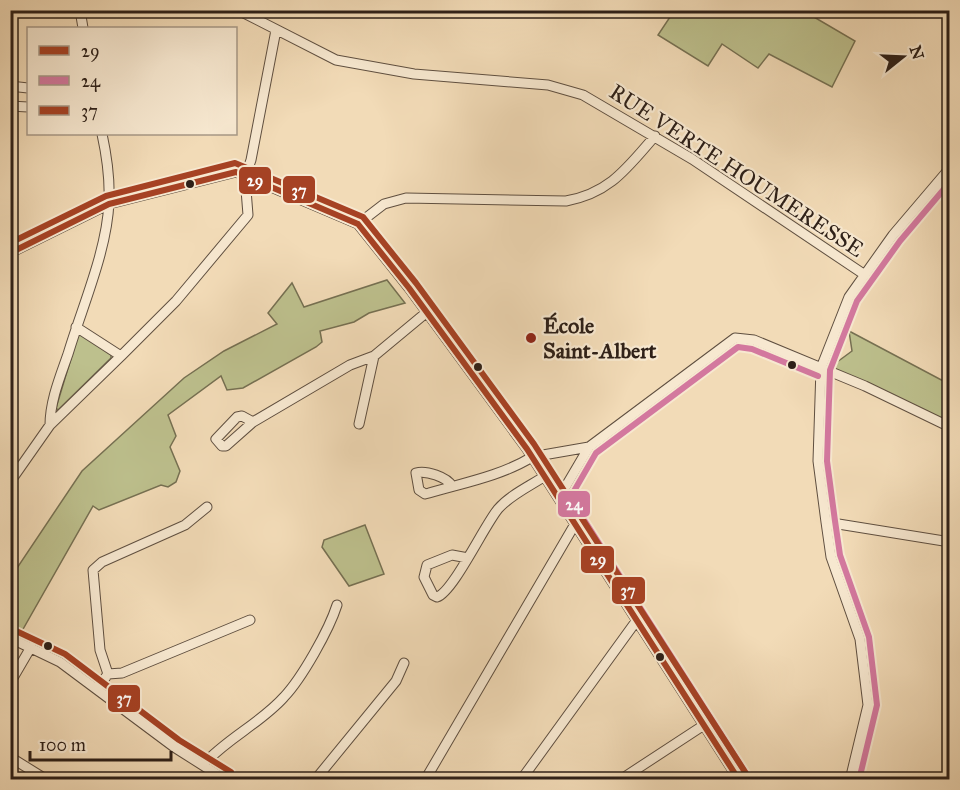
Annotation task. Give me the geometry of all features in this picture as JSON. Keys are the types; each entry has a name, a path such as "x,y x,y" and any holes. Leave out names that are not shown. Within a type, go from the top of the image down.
{"street":[{"path":"80,10 83,27"},
{"name":"RUE VERTE HOUMERESSE","path":"238,10 336,60 414,74 503,79 570,90 655,136 865,275"},
{"path":"10,482 50,425 176,301 248,215 245,177 251,160 276,30"},
{"path":"10,86 27,88"},
{"path":"10,106 27,107"},
{"path":"50,425 50,410 100,250 109,204 109,168 102,135"},
{"path":"358,225 384,204 406,198 566,201 587,197 607,187 655,136"},
{"path":"850,780 868,705 860,639 831,556 826,522 818,461 821,368 849,297 893,236 950,168"},
{"path":"10,253 109,204 236,172 358,225 427,312 533,458 739,780"},
{"path":"935,186 950,192"},
{"path":"253,422 350,365 374,356 427,312"},
{"path":"76,327 121,356"},
{"path":"559,498 589,447 735,338 754,340 950,427"},
{"path":"359,424 374,356"},
{"path":"452,486 514,468 543,455 589,447"},
{"path":"468,558 452,555 427,565 424,577 433,595 436,597 445,592 468,558 500,507 545,476"},
{"path":"108,674 100,650 93,570 102,562 185,525 207,507"},
{"path":"826,522 950,542"},
{"path":"425,780 575,524"},
{"path":"203,765 214,752 284,697 332,621 337,605"},
{"path":"108,674 122,674 250,620"},
{"path":"521,780 637,620"},
{"path":"10,638 60,662 174,747 226,780"},
{"path":"10,683 31,647"},
{"path":"315,780 396,681 404,663"},
{"path":"97,690 108,674"},
{"path":"620,780 704,725"},
{"path":"10,757 47,780"}],"green space":[{"path":"802,10 855,41 832,87 769,54 758,68 722,44 708,66 658,35 674,11"},
{"path":"387,280 405,303 369,313 354,322 320,331 322,342 316,347 243,388 227,390 221,376 168,415 176,436 170,447 180,471 176,482 168,487 161,485 99,510 93,506 18,638 11,633 11,587 17,568 82,471 184,378 224,351 277,324 268,313 292,283 304,307"},
{"path":"849,331 949,384 949,422 829,368 852,351"},
{"path":"81,334 111,355 111,358 58,410 56,408 78,335"},
{"path":"365,525 384,574 349,586 322,547 324,540"}],"transit line":[{"name":"37","path":"10,243 106,196 235,163 363,217 416,283 534,444 747,775"},
{"name":"29","path":"10,253 109,204 236,172 358,224 409,288 527,449 739,780"},
{"name":"24","path":"859,780 877,705 869,637 840,555 835,521 827,461 830,370 857,301 900,241 950,182"},
{"name":"24","path":"747,775 570,498 596,453 738,347 752,349 818,376"},
{"name":"37","path":"14,630 65,654 179,740 231,772"}],"place":[{"name":"École Saint-Albert","path":"531,338"}]}
